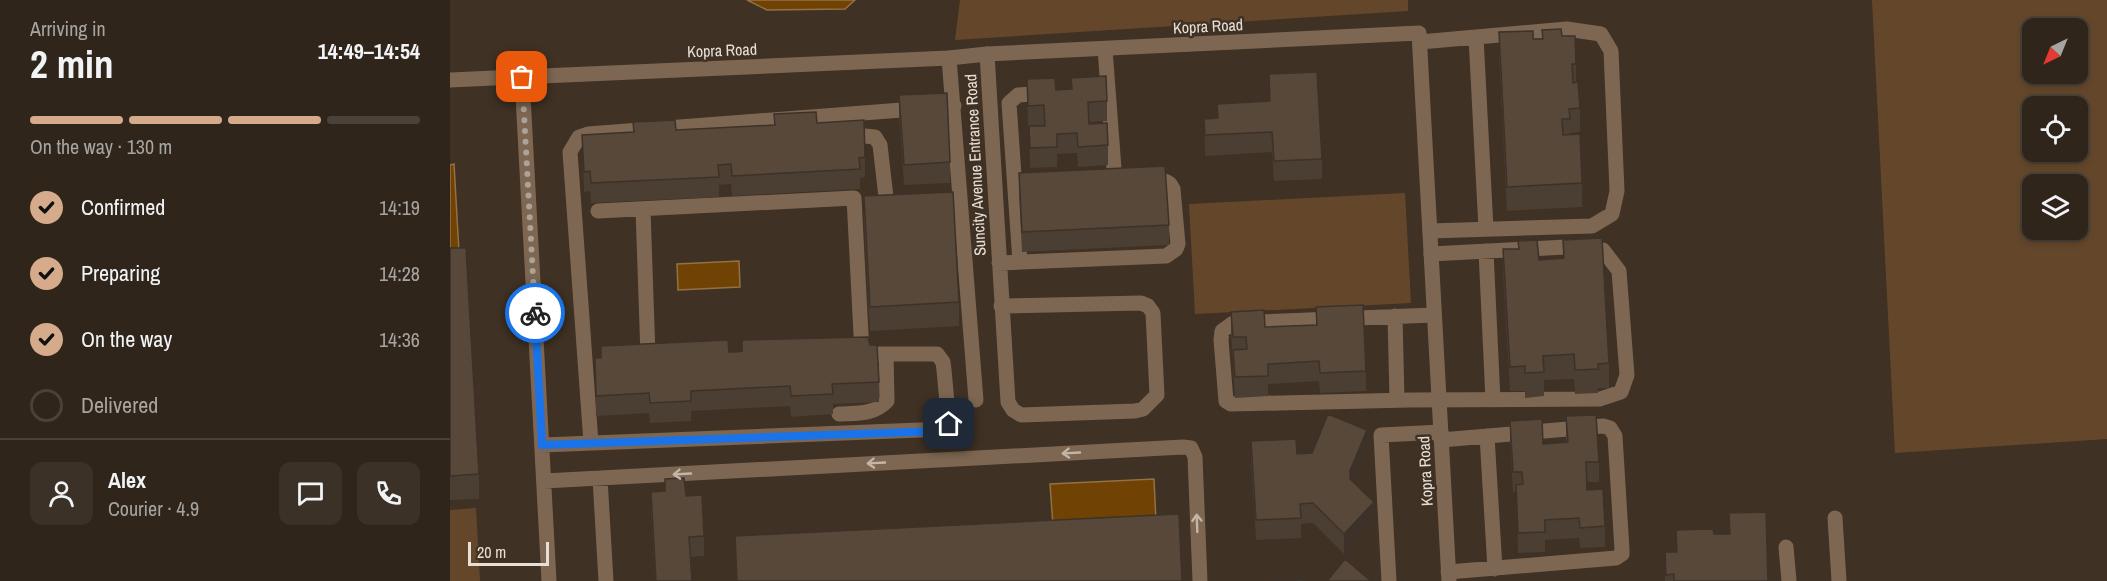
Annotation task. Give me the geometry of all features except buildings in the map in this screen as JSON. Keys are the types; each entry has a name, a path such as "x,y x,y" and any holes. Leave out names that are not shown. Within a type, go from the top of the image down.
{"street":[{"path":"1420,42 1567,29 1600,34 1611,51 1617,191 1612,214 1592,226 1430,231"},
{"name":"Kopra Road","path":"450,80 949,58 987,54 1419,33 1449,576"},
{"path":"1476,37 1486,229"},
{"path":"999,268 1020,262 1166,256 1173,252 1178,244 1171,183 1166,180 1120,182 1103,90 1105,49"},
{"name":"Suncity Avenue Entrance Road","path":"987,54 1001,306 1008,402 1013,410 1022,415 1135,411 1143,409 1157,395 1153,313 1148,306 1141,303 1001,306"},
{"path":"949,58 976,400"},
{"path":"522,77 549,581"},
{"path":"1020,262 1020,187 1009,103 1018,95 1064,92"},
{"path":"591,443 570,152 579,137 588,134 955,114"},
{"path":"832,134 874,137 880,145 862,354"},
{"path":"598,211 875,197"},
{"path":"643,209 648,356"},
{"path":"1431,254 1585,246 1603,250 1619,271 1627,375 1621,392 1600,399 1231,404 1226,401 1221,340 1222,331 1233,323 1434,315"},
{"path":"1486,250 1493,400"},
{"path":"1395,316 1397,400"},
{"path":"542,445 945,429 949,424 943,362 937,354 838,354"},
{"path":"838,414 870,412 887,401 886,354"},
{"path":"1389,581 1376,435 1487,436 1604,426 1610,428 1615,436 1622,554 1616,558 1495,569 1449,576"},
{"path":"1487,436 1495,569"},
{"path":"544,481 1191,448 1195,456 1200,581"},
{"path":"600,478 606,581"},
{"path":"1835,518 1839,581"},
{"path":"1786,547 1789,581"}],"shaded area":[{"path":"747,0 855,0 845,9 767,10"},
{"path":"960,0 1408,0 1408,11 955,40"},
{"path":"1872,0 2107,0 2107,439 1895,453"},
{"path":"454,164 459,252 450,253 450,165"},
{"path":"1405,193 1411,303 1195,314 1189,204"},
{"path":"739,261 740,287 678,290 677,264"},
{"path":"1154,479 1156,521 1053,526 1050,484"},
{"path":"476,508 480,581 450,581 450,510"}],"way so far":[{"path":"522,77 535,313"}],"route":[{"path":"535,313 542,445 940,431 949,424"}]}
